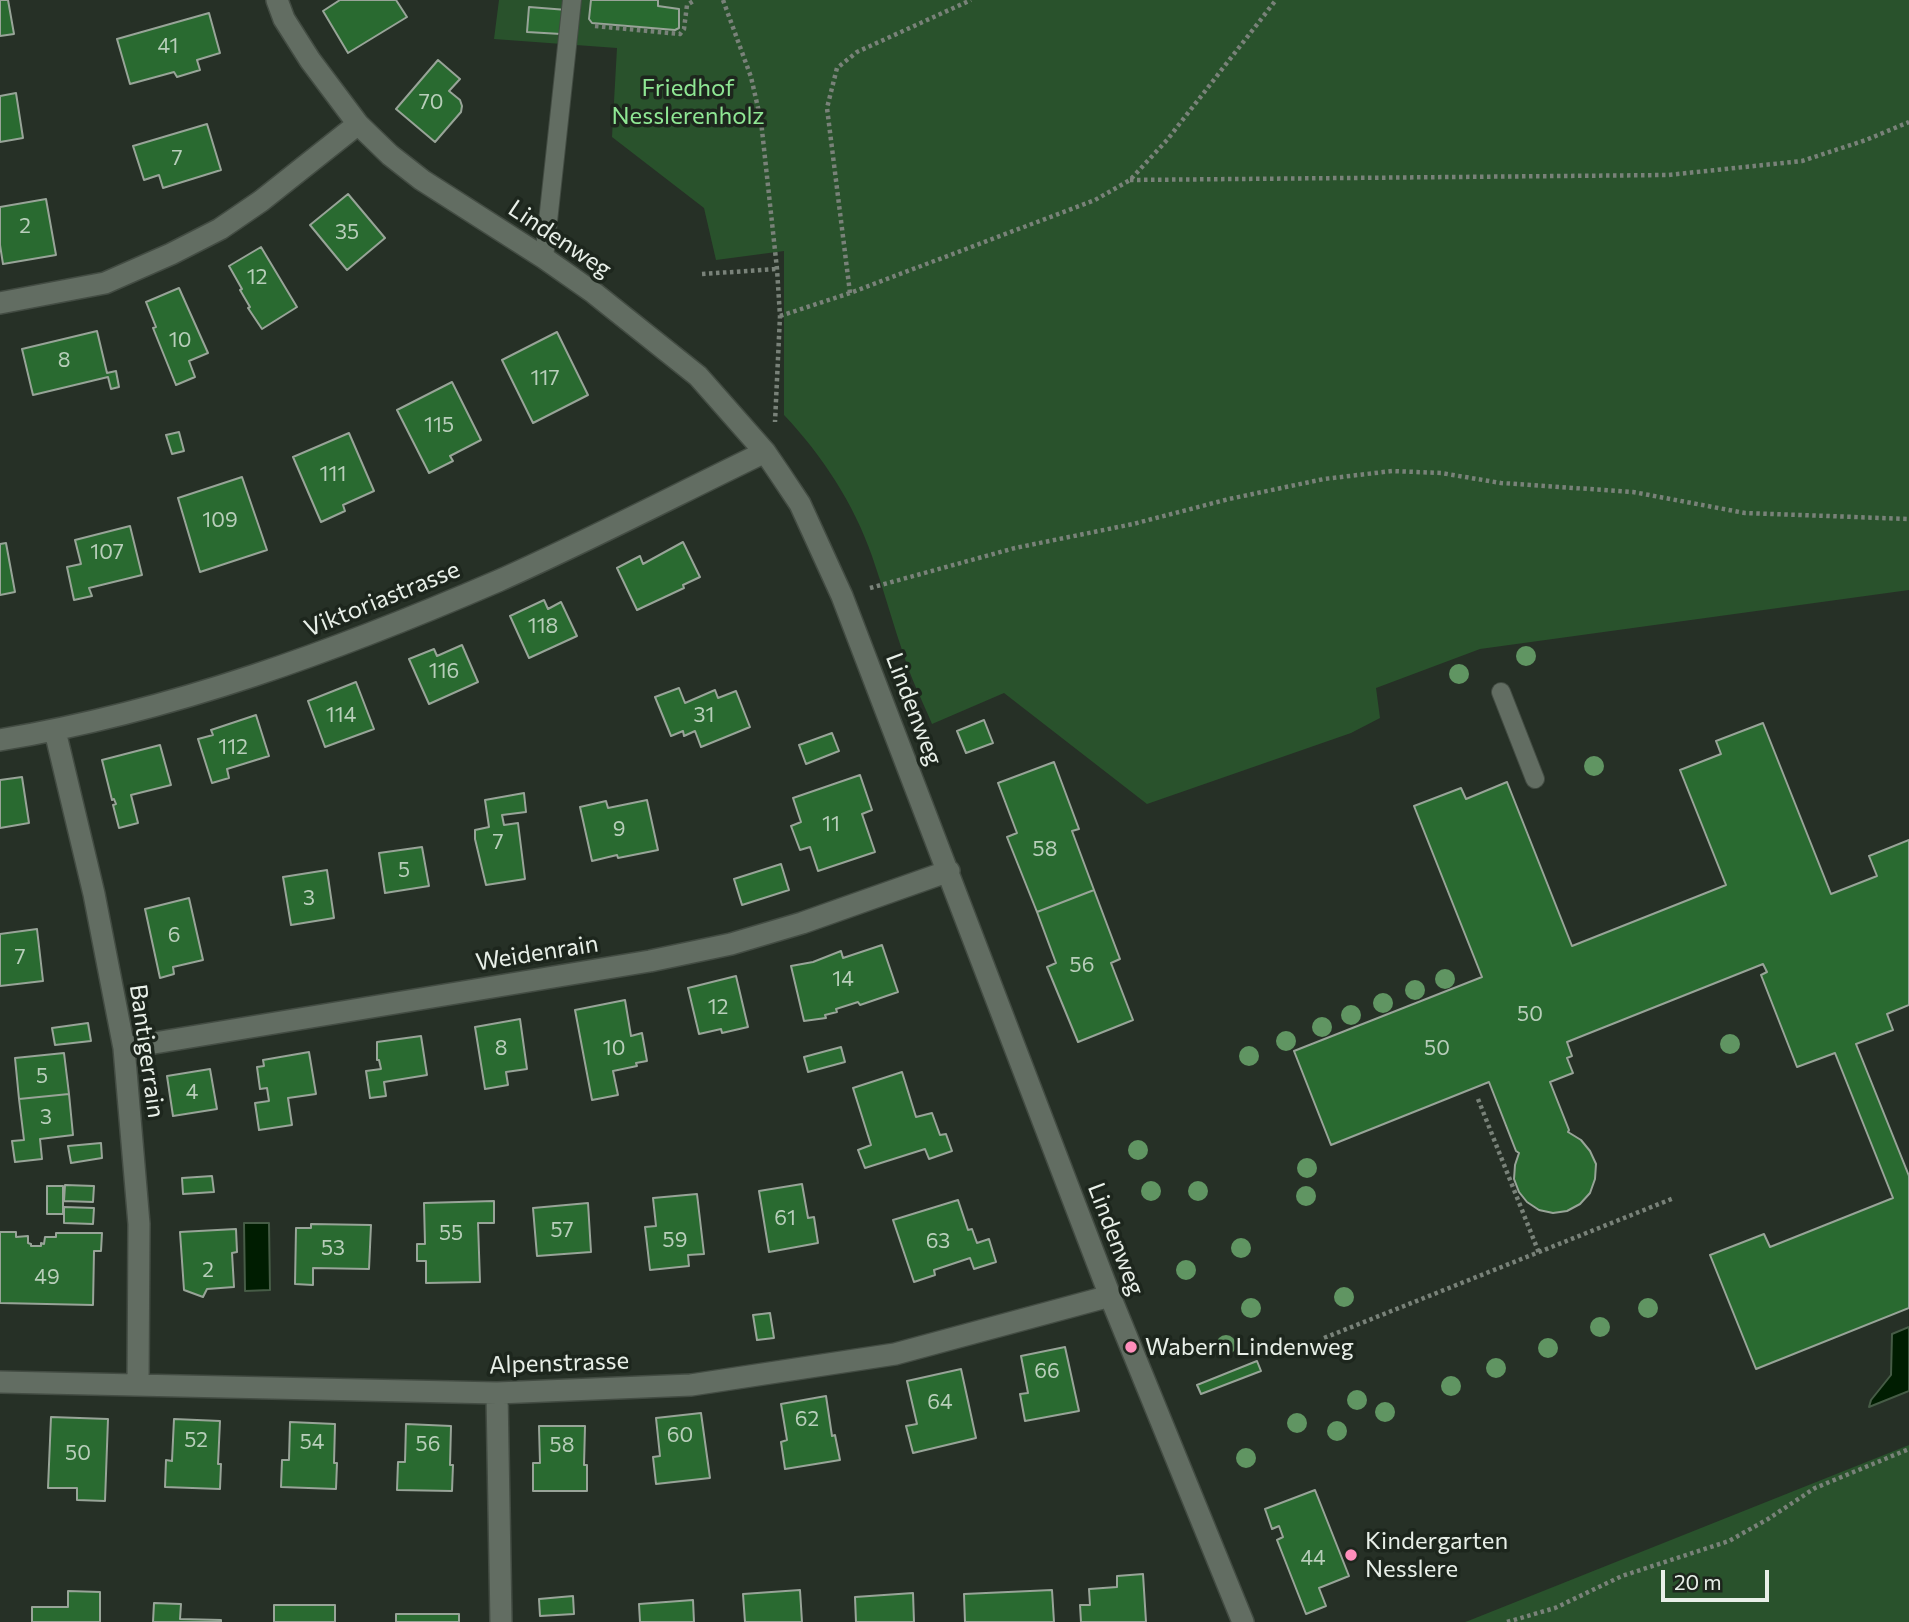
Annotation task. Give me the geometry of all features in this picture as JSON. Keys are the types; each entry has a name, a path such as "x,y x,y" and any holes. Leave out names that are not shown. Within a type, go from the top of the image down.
{"street":[{"name":"Lindenweg","path":"277,0 284,19 310,60 358,124 390,155 422,180 594,293 698,376 765,452 800,505 842,596 1110,1296 1243,1622"},
{"path":"0,303 105,283 171,254 220,229 261,201 358,124"},
{"name":"Viktoriastrasse","path":"0,740 55,731 148,708 269,671 378,631 500,580 765,452"},
{"name":"Bantigerrain","path":"55,731 94,894 124,1048 139,1224 138,1385"},
{"name":"Weidenrain","path":"124,1048 664,958 731,944 802,923 949,871"},
{"name":"Alpenstrasse","path":"0,1382 497,1393 691,1385 895,1354 1110,1296"},
{"path":"497,1393 500,1622"}],"lane":[{"path":"544,258 572,0"},
{"path":"1501,692 1535,779"}],"path":[{"path":"614,29 680,34 684,29 687,5 695,0"},
{"path":"723,0 751,77 761,121 777,269 780,316 777,417 765,452"},
{"path":"850,293 827,108 837,68 857,52 971,0"},
{"path":"780,316 850,293 1096,200 1130,180 1167,140 1276,0"},
{"path":"1130,180 1668,175 1802,161 1866,140 1909,122"},
{"path":"702,274 777,269"},
{"path":"842,596 1016,548 1133,524 1229,499 1324,479 1392,471 1441,473 1502,483 1633,492 1745,513 1909,519"},
{"path":"1478,1099 1539,1253"},
{"path":"1324,1338 1674,1198"},
{"path":"1507,1622 1555,1608 1622,1576 1729,1541 1815,1488 1909,1449"}],"green space":[{"name":"Friedhof Nesslerenholz","path":"499,0 1909,0 1909,590 1480,649 1376,688 1380,718 1351,733 1147,804 1004,693 932,724 908,667 872,556 856,518 824,463 784,415 784,251 716,260 704,208 612,137 617,48 494,39"},
{"path":"1909,1445 1909,1622 1465,1622 1468,1621"}],"shaded area":[{"path":"244,1223 269,1223 270,1290 245,1291"},
{"path":"1909,1327 1909,1391 1869,1407 1871,1400 1891,1375 1892,1334"}],"building":[{"path":"0,0 8,0 14,34 0,36"},
{"path":"340,0 396,0 407,17 348,53 323,11"},
{"path":"591,0 658,0 658,6 679,9 679,28 675,30 592,23 589,19"},
{"path":"529,7 567,10 561,34 527,32"},
{"path":"209,13 220,53 197,60 200,70 177,77 174,72 130,84 117,39"},
{"path":"438,60 460,79 449,91 460,100 462,106 461,112 435,142 396,109"},
{"path":"16,93 23,138 0,142 0,96"},
{"path":"207,124 221,170 163,188 159,175 144,180 133,146"},
{"path":"348,194 385,238 347,270 310,225"},
{"path":"46,199 56,255 3,264 0,207"},
{"path":"261,247 297,307 262,329 248,308 250,307 240,290 242,289 229,266"},
{"path":"179,288 208,353 189,361 195,377 176,385 153,328 156,327 146,302"},
{"path":"97,331 107,373 116,371 119,387 111,389 108,377 33,395 22,349"},
{"path":"557,332 588,395 533,423 502,360"},
{"path":"452,382 481,440 450,456 453,461 429,473 397,410"},
{"path":"179,432 184,451 172,454 166,435"},
{"path":"349,433 374,491 343,505 345,511 321,522 293,457"},
{"path":"242,477 267,550 200,572 178,498"},
{"path":"130,526 142,575 89,588 92,596 74,600 67,567 81,564 75,540"},
{"path":"683,542 700,577 683,585 684,588 637,610 617,568 640,556 643,564"},
{"path":"6,543 15,592 0,595 0,544"},
{"path":"544,600 548,609 561,602 577,636 529,658 510,616"},
{"path":"462,645 478,682 429,704 409,659 434,649 437,656"},
{"path":"356,682 374,729 325,747 308,701"},
{"path":"679,688 685,703 715,690 718,698 736,691 750,727 701,747 695,731 684,736 683,731 671,736 655,697"},
{"path":"256,715 269,756 227,769 229,778 212,783 198,739 213,735 211,730"},
{"path":"984,720 993,743 966,753 957,731"},
{"path":"1763,723 1831,894 1877,876 1869,856 1909,840 1909,1005 1887,1014 1893,1030 1856,1044 1909,1176 1909,1308 1756,1369 1710,1255 1764,1234 1770,1247 1893,1198 1835,1053 1797,1067 1761,975 1767,972 1763,964 1567,1042 1572,1056 1567,1058 1573,1073 1550,1082 1568,1132 1581,1140 1596,1164 1590,1193 1580,1204 1567,1211 1553,1213 1539,1210 1519,1192 1514,1179 1519,1153 1489,1082 1331,1145 1294,1051 1482,977 1414,806 1461,788 1466,799 1507,782 1572,946 1726,885 1680,770 1721,754 1716,741"},
{"path":"832,733 839,751 806,764 799,745"},
{"path":"160,745 171,785 131,795 138,823 119,828 113,805 116,804 114,799 112,800 102,760"},
{"path":"1054,762 1079,829 1072,831 1094,890 1037,912 1007,837 1017,833 998,783"},
{"path":"860,775 872,810 862,814 875,852 818,871 810,847 800,850 791,826 801,822 793,798"},
{"path":"22,777 29,823 0,828 0,780"},
{"path":"524,793 526,812 502,815 504,825 518,823 525,879 486,885 475,839 475,830 489,827 485,800"},
{"path":"647,800 658,850 592,861 580,807 606,801 608,808"},
{"path":"422,847 429,886 385,893 379,853"},
{"path":"781,864 789,890 742,905 734,879"},
{"path":"327,870 334,918 291,925 283,877"},
{"path":"1094,890 1120,959 1111,963 1133,1020 1078,1042 1047,967 1056,963 1037,912"},
{"path":"189,898 203,960 173,967 174,974 160,978 145,909"},
{"path":"37,929 43,981 0,986 0,934"},
{"path":"882,945 898,992 860,1005 858,1002 836,1009 837,1012 825,1015 826,1018 804,1021 791,966 813,962 841,951 843,958"},
{"path":"736,976 748,1027 722,1033 721,1029 699,1034 688,988"},
{"path":"625,1000 631,1036 642,1033 647,1061 613,1071 618,1095 592,1100 575,1010"},
{"path":"520,1019 527,1069 506,1072 508,1085 485,1089 475,1027"},
{"path":"88,1023 91,1041 55,1045 52,1028"},
{"path":"421,1036 427,1075 384,1082 386,1096 370,1098 366,1071 381,1069 377,1060 377,1042"},
{"path":"841,1047 845,1062 808,1072 804,1057"},
{"path":"309,1052 316,1094 288,1098 292,1125 259,1130 255,1103 269,1101 267,1088 260,1089 257,1067 264,1066 263,1060"},
{"path":"64,1053 69,1094 19,1099 15,1058"},
{"path":"210,1069 217,1109 173,1116 167,1076"},
{"path":"902,1072 916,1117 932,1113 940,1135 946,1134 952,1151 929,1159 925,1149 865,1168 858,1150 871,1145 853,1088"},
{"path":"69,1094 73,1135 40,1139 42,1159 15,1162 12,1141 24,1140 19,1099"},
{"path":"101,1143 102,1158 71,1163 68,1146"},
{"path":"212,1176 214,1192 183,1194 182,1178"},
{"path":"802,1184 808,1218 814,1217 818,1243 769,1252 759,1191"},
{"path":"65,1185 94,1186 93,1202 64,1201"},
{"path":"47,1186 63,1186 63,1214 47,1214"},
{"path":"697,1194 704,1254 688,1255 689,1266 650,1270 645,1227 656,1226 653,1198"},
{"path":"958,1200 968,1230 972,1229 977,1243 989,1239 996,1262 974,1269 970,1258 934,1270 935,1275 914,1282 893,1220"},
{"path":"494,1201 494,1223 478,1223 480,1282 426,1283 426,1261 417,1261 417,1244 425,1244 424,1203"},
{"path":"588,1203 591,1252 537,1256 533,1208"},
{"path":"64,1207 94,1208 93,1224 64,1223"},
{"path":"311,1224 371,1225 369,1269 313,1268 313,1285 295,1284 296,1228 311,1228"},
{"path":"236,1229 237,1252 232,1253 234,1287 207,1289 203,1297 184,1290 180,1232"},
{"path":"0,1232 16,1232 16,1237 28,1236 31,1246 41,1246 45,1237 56,1237 56,1233 102,1233 101,1251 94,1251 93,1305 0,1303"},
{"path":"770,1313 774,1338 757,1340 753,1315"},
{"path":"1065,1347 1079,1411 1025,1421 1020,1394 1028,1393 1021,1356"},
{"path":"1257,1361 1261,1371 1201,1394 1197,1385"},
{"path":"961,1369 976,1438 913,1453 906,1426 917,1424 907,1381"},
{"path":"826,1396 832,1436 835,1435 840,1460 785,1469 781,1442 787,1440 781,1404"},
{"path":"701,1413 710,1478 656,1484 653,1457 660,1456 656,1418"},
{"path":"51,1417 108,1419 105,1501 77,1500 77,1488 48,1488"},
{"path":"174,1419 220,1421 220,1489 165,1487 166,1460 172,1461"},
{"path":"290,1422 335,1424 336,1489 281,1487 282,1460 289,1460"},
{"path":"406,1424 451,1426 452,1491 397,1490 398,1462 405,1462"},
{"path":"539,1426 585,1426 584,1465 587,1465 587,1491 533,1491 533,1463 540,1463"},
{"path":"1315,1490 1349,1576 1319,1588 1326,1606 1306,1614 1277,1540 1283,1537 1279,1526 1272,1529 1265,1509"},
{"path":"1143,1574 1146,1622 1081,1622 1080,1605 1090,1605 1089,1589 1117,1587 1117,1576"},
{"path":"800,1590 802,1622 745,1622 743,1594"},
{"path":"1052,1590 1054,1622 965,1622 964,1594"},
{"path":"68,1591 100,1592 100,1622 32,1622 32,1607 68,1607"},
{"path":"913,1593 914,1622 856,1622 855,1597"},
{"path":"573,1596 574,1614 540,1616 539,1599"},
{"path":"693,1600 694,1622 640,1622 639,1604"},
{"path":"154,1603 181,1604 180,1619 221,1622 153,1622"},
{"path":"274,1605 335,1605 335,1622 274,1622"},
{"path":"396,1614 459,1614 459,1622 396,1622"}],"place":[{"name":"Wabern Lindenweg","path":"1131,1347"},
{"name":"Kindergarten Nesslere","path":"1351,1555"}]}
